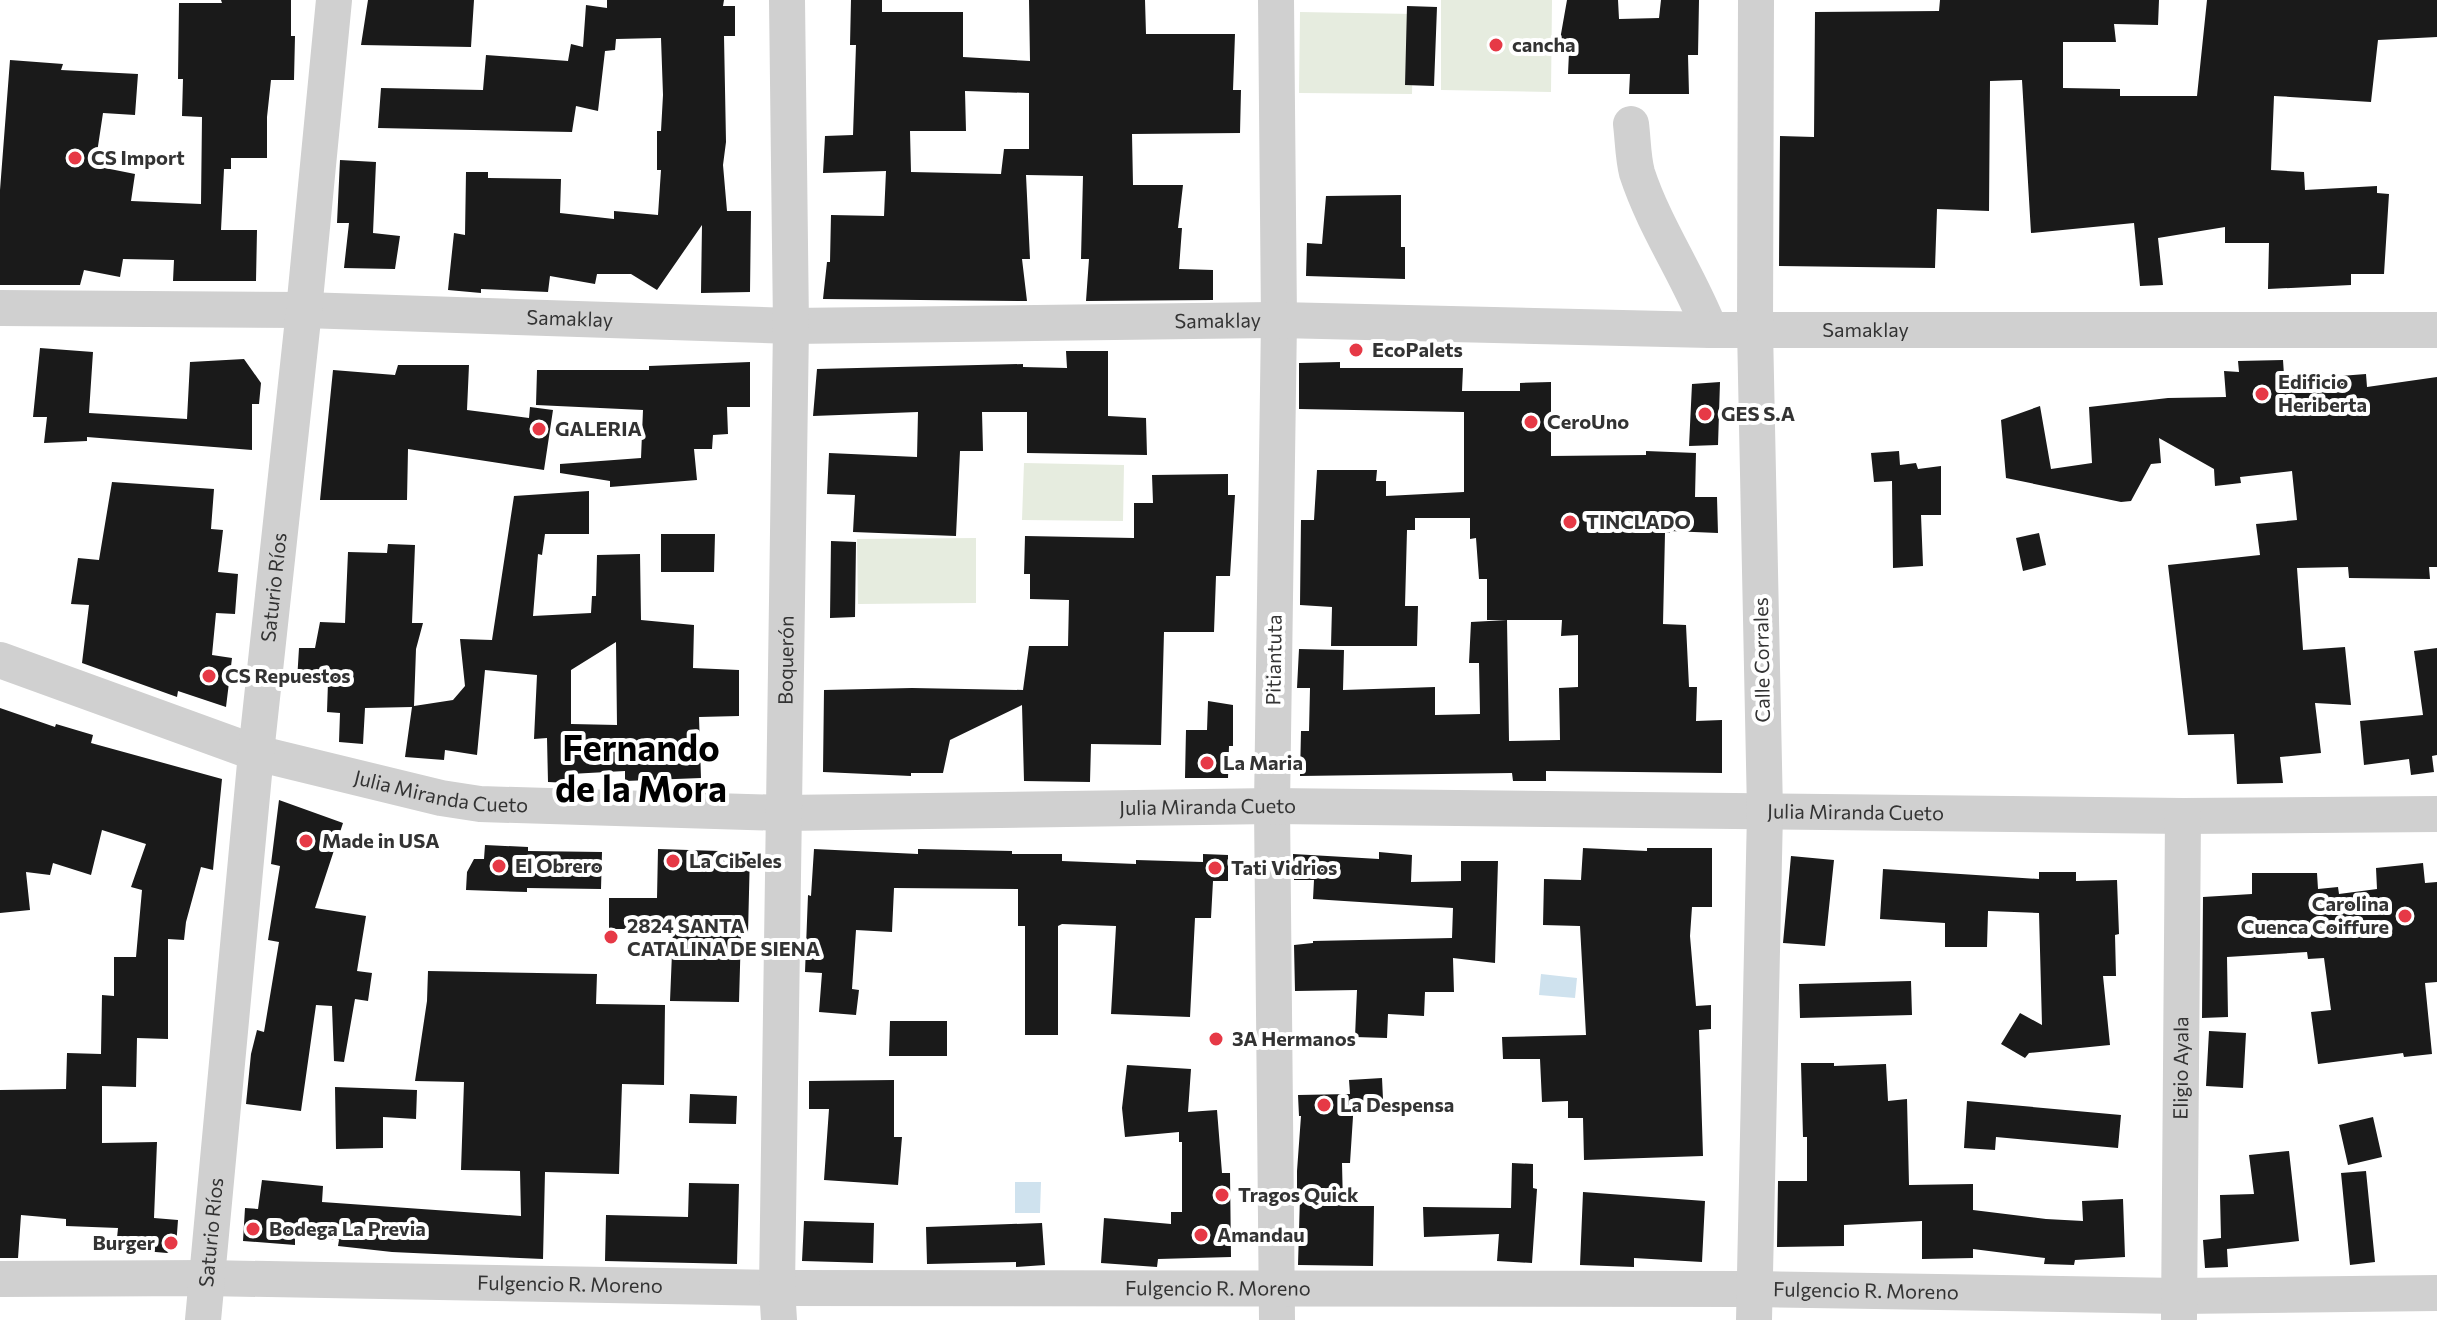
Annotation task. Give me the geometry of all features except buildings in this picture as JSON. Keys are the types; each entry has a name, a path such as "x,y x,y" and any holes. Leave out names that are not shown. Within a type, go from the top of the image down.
{"street":[{"name":"Saturio Ríos","path":"203,1320 256,753 334,0"},
{"name":"Boquerón","path":"778,1304 791,326 787,0"},
{"name":"Pitiantuta","path":"1276,0 1279,320 1272,806 1276,1304"},
{"name":"Calle Corrales","path":"1755,1304 1765,812 1755,329 1756,0"},
{"path":"1631,124 1637,171 1710,330"},
{"name":"Samaklay","path":"0,308 304,310 791,326 1279,320 1710,330 2437,330"},
{"name":"Julia Miranda Cueto","path":"0,660 256,753 441,798 480,804 784,813 1272,806 2183,816 2437,814"},
{"name":"Eligio Ayala","path":"2179,1308 2183,816"},
{"name":"Fulgencio R. Moreno","path":"0,1279 205,1278 778,1304 1755,1304 2179,1308 2437,1293"}],"shaded area":[{"name":"cancha","path":"1441,0 1552,0 1551,92 1441,90"},
{"path":"1300,12 1414,14 1412,94 1299,93"},
{"path":"1024,463 1124,465 1123,521 1022,520"},
{"path":"976,538 976,603 858,604 857,539"}],"water":[{"path":"1541,974 1577,978 1575,998 1539,995"},
{"path":"1015,1182 1041,1182 1040,1213 1015,1213"}],"place":[{"name":"cancha","path":"1496,45"},
{"name":"CS Import","path":"75,158"},
{"name":"EcoPalets","path":"1356,350"},
{"name":"Edificio Heriberta","path":"2262,394"},
{"name":"GES S.A","path":"1705,414"},
{"name":"CeroUno","path":"1531,422"},
{"name":"GALERIA","path":"539,429"},
{"name":"TINCLADO","path":"1570,522"},
{"name":"CS Repuestos","path":"209,676"},
{"name":"La Maria","path":"1207,763"},
{"name":"Made in USA","path":"306,841"},
{"name":"La Cibeles","path":"673,861"},
{"name":"El Obrero","path":"499,866"},
{"name":"Tati Vidrios","path":"1215,868"},
{"name":"Carolina Cuenca Coiffure","path":"2405,916"},
{"name":"2824 SANTA CATALINA DE SIENA","path":"611,937"},
{"name":"3A Hermanos","path":"1216,1039"},
{"name":"La Despensa","path":"1324,1105"},
{"name":"Tragos Quick","path":"1222,1195"},
{"name":"Bodega La Previa","path":"253,1229"},
{"name":"Amandau","path":"1201,1235"},
{"name":"Burger","path":"171,1243"}],"district":[{"name":"Fernando de la Mora","path":"641,768"}]}
